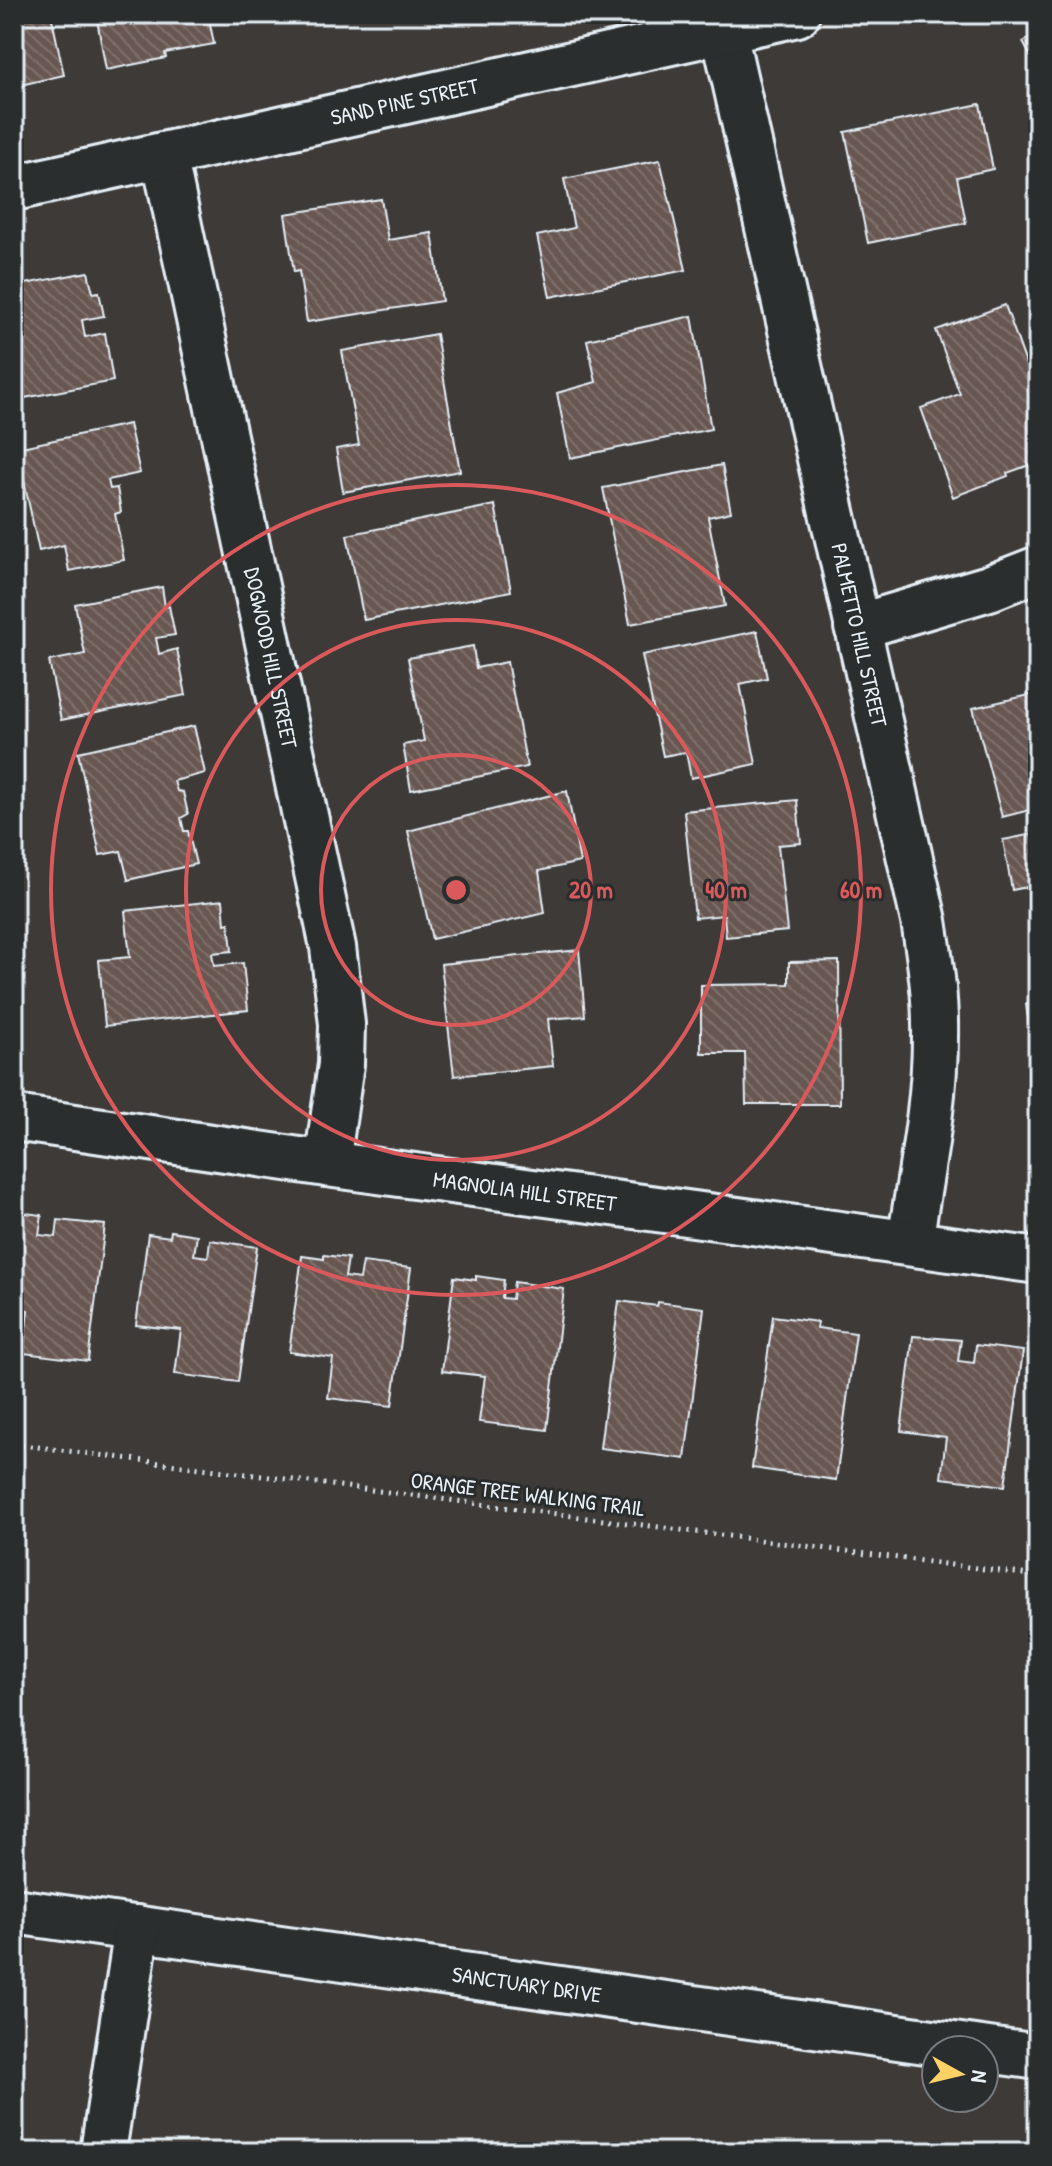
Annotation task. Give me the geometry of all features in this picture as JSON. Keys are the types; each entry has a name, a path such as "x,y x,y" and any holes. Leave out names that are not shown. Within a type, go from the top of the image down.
{"street":[{"name":"SAND PINE STREET","path":"14,188 797,14"},
{"name":"PALMETTO HILL STREET","path":"724,32 924,921 934,999 935,1038 910,1243"},
{"name":"DOGWOOD HILL STREET","path":"164,155 333,947 342,1024 341,1064 327,1164"},
{"path":"857,627 966,595 1038,569"},
{"name":"MAGNOLIA HILL STREET","path":"14,1118 1038,1261"},
{"name":"SANCTUARY DRIVE","path":"14,1911 1038,2057"},
{"path":"103,2152 137,1928"}],"path":[{"name":"ORANGE TREE WALKING TRAIL","path":"14,1444 1038,1576"}],"building":[{"path":"14,14 51,14 64,75 16,86 17,91 14,92"},
{"path":"96,14 208,14 214,44 165,53 166,58 106,70"},
{"path":"1038,33 1038,70 1023,42"},
{"path":"980,104 993,169 957,177 966,223 868,243 845,132"},
{"path":"660,160 686,270 550,297 537,236 574,228 564,179"},
{"path":"381,199 388,240 432,233 442,301 307,322 299,271 294,272 285,214"},
{"path":"88,272 93,293 99,292 104,316 82,320 85,337 105,333 113,381 14,400 14,286"},
{"path":"1005,305 1038,397 1038,462 953,497 921,408 960,394 936,330"},
{"path":"692,316 711,429 570,458 557,393 596,382 587,340"},
{"path":"436,334 460,471 343,492 336,449 359,445 342,351"},
{"path":"129,424 140,473 108,480 110,489 117,488 121,512 115,514 124,560 69,571 64,545 39,551 17,448"},
{"path":"722,465 731,512 708,517 725,606 630,624 603,488"},
{"path":"495,505 511,591 364,620 347,535"},
{"path":"162,587 175,635 156,638 159,654 177,649 186,695 61,720 49,661 85,654 75,604"},
{"path":"757,631 767,678 740,684 756,764 691,778 686,752 663,756 642,655"},
{"path":"473,646 476,668 507,662 527,767 411,790 403,745 424,741 408,658"},
{"path":"1038,693 1038,808 1002,817 973,708"},
{"path":"194,726 205,773 174,781 177,791 183,792 188,814 181,818 184,831 188,831 196,864 128,880 121,851 100,855 78,752"},
{"path":"567,791 580,862 539,871 545,913 432,939 408,831"},
{"path":"797,800 801,843 778,845 787,931 726,937 724,915 695,918 684,811"},
{"path":"1038,833 1038,885 1012,890 1003,840"},
{"path":"223,900 232,951 212,953 214,966 243,963 248,1010 105,1026 99,960 130,957 125,911"},
{"path":"579,950 585,1016 548,1019 553,1066 454,1076 441,964"},
{"path":"839,961 840,1104 746,1104 745,1053 701,1053 701,985 789,984 789,962"},
{"path":"1038,1003 1038,1092 1026,1004"},
{"path":"17,1212 42,1215 39,1235 56,1237 58,1220 105,1225 88,1361 23,1353 28,1310 14,1308 14,1216"},
{"path":"171,1231 197,1235 194,1255 208,1257 210,1240 257,1247 238,1382 175,1374 181,1330 136,1325 148,1234 170,1237"},
{"path":"324,1255 348,1258 345,1277 360,1279 363,1262 411,1268 392,1406 328,1398 333,1358 289,1352 302,1256 324,1259"},
{"path":"476,1276 504,1280 502,1298 512,1299 514,1282 564,1289 547,1430 479,1422 485,1376 442,1371 454,1277 476,1280"},
{"path":"619,1301 704,1308 685,1459 600,1448"},
{"path":"773,1316 818,1322 817,1328 856,1333 836,1480 752,1468"},
{"path":"913,1336 961,1340 958,1361 974,1363 976,1345 1023,1351 1005,1486 941,1478 946,1437 901,1431"}]}
